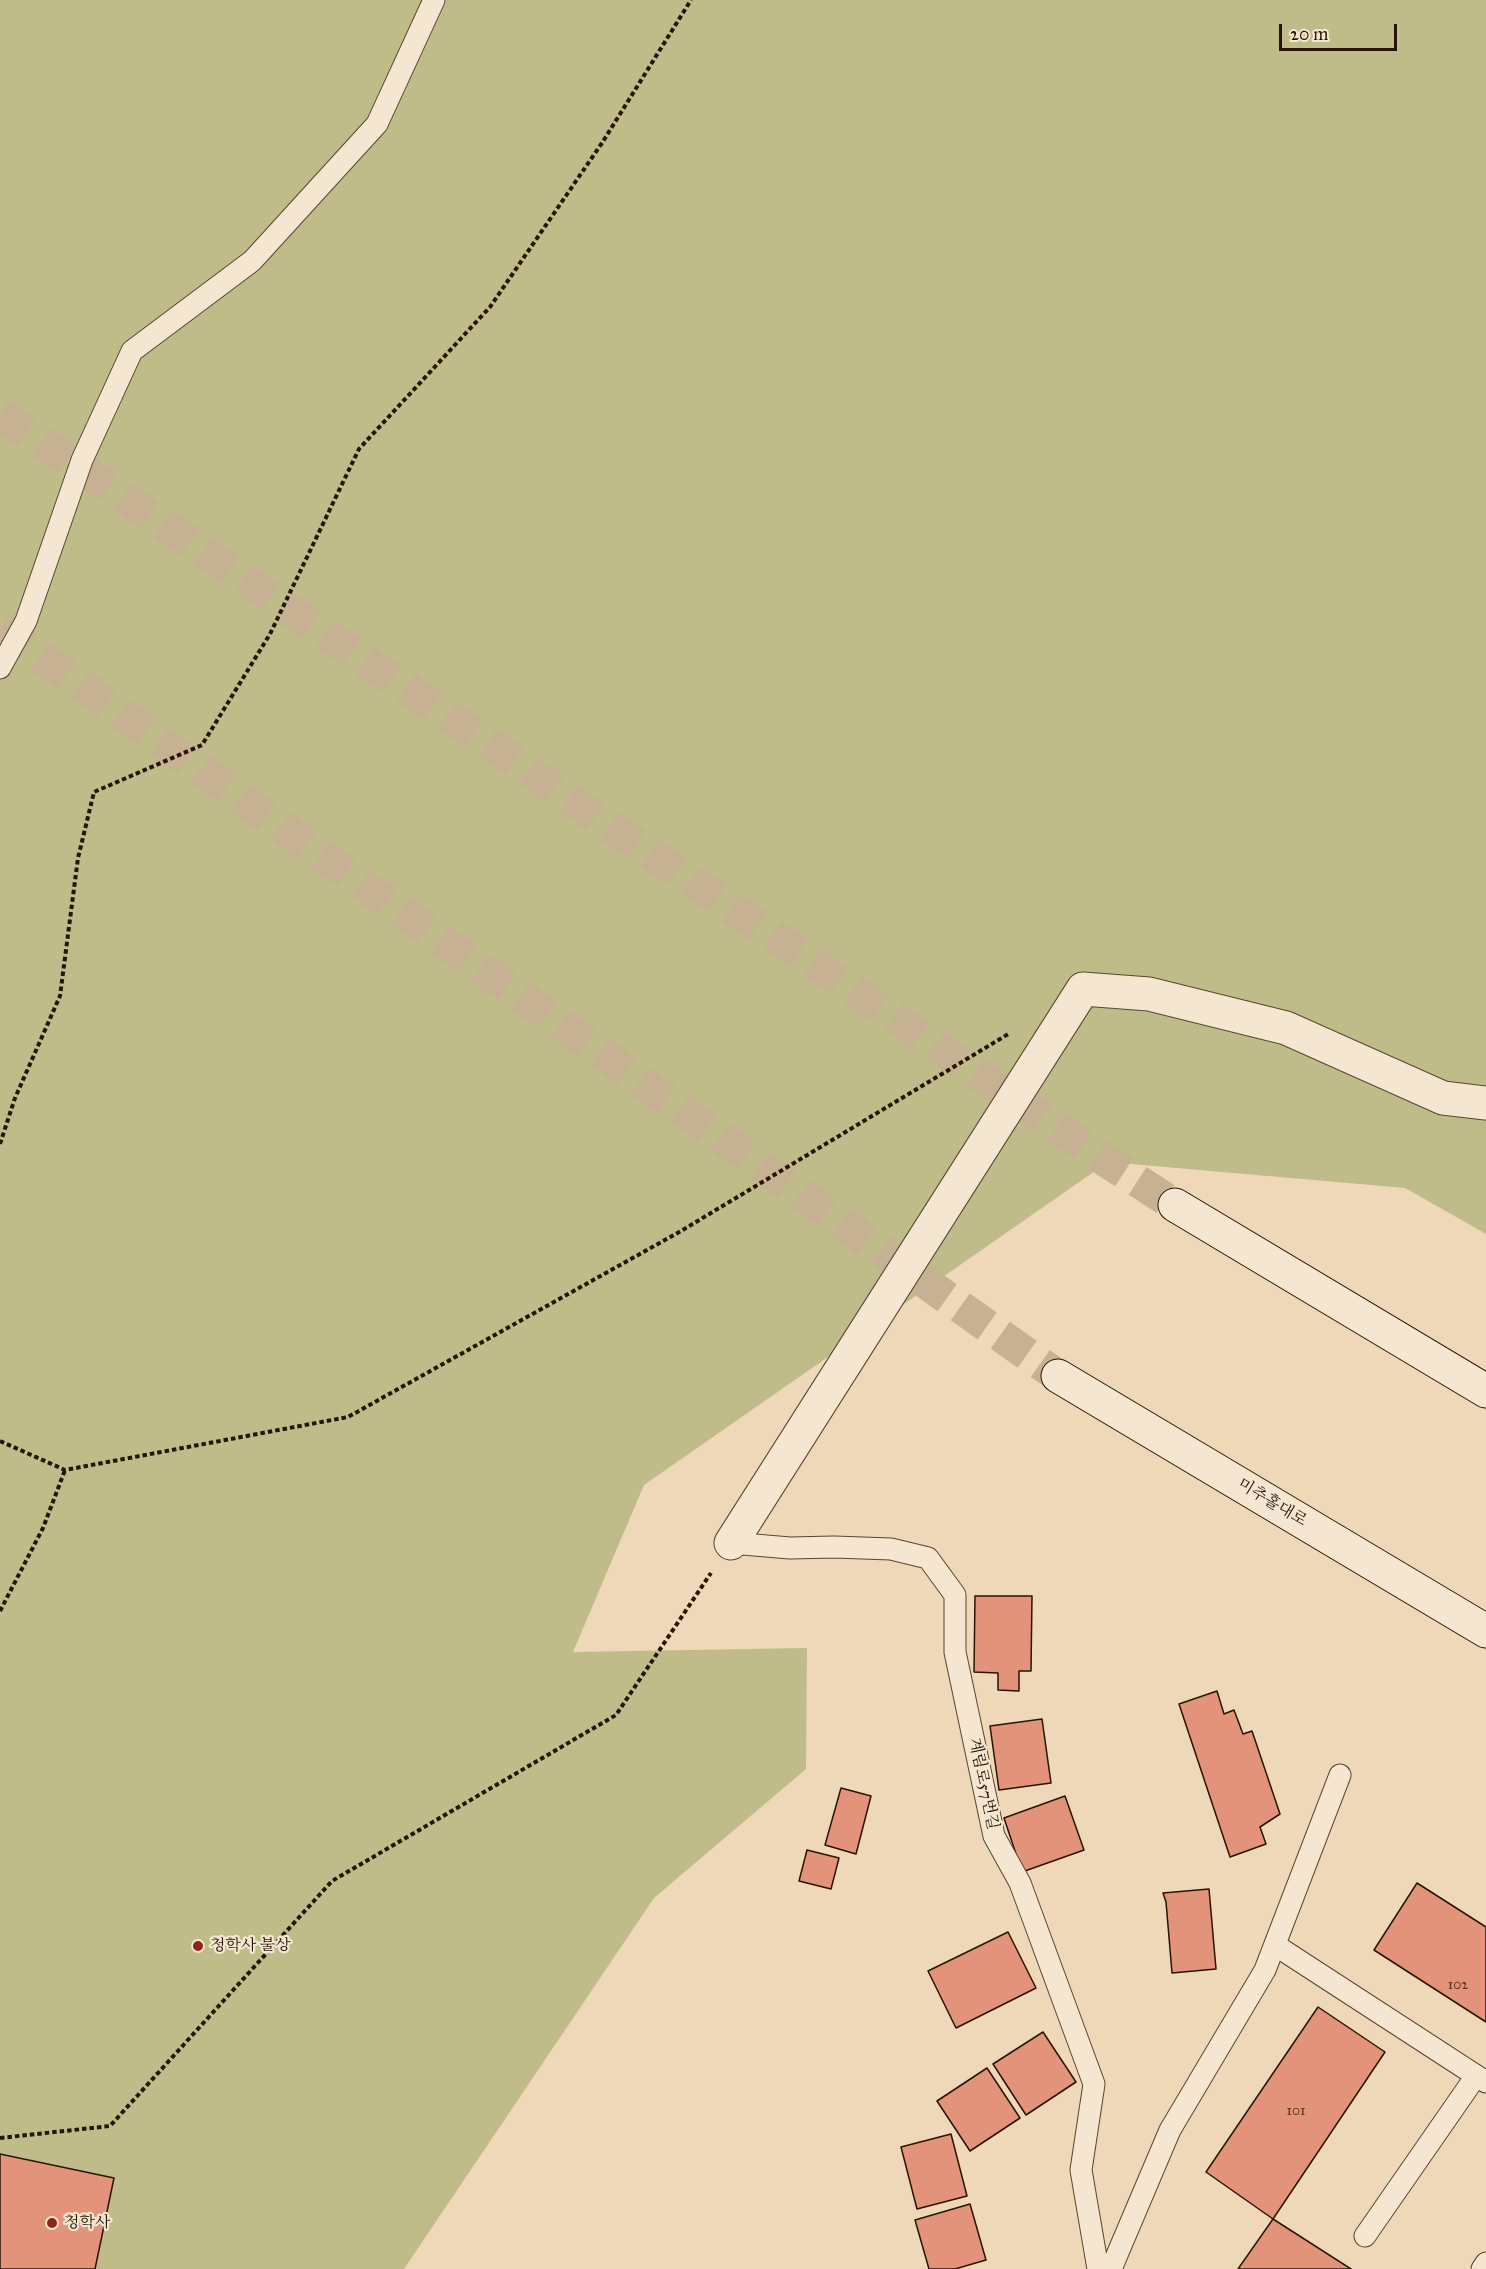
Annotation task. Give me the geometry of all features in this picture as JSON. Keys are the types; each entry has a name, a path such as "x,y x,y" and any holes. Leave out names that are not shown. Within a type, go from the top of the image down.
{"street":[{"path":"731,1543 1083,989 1149,994 1286,1028 1443,1098 1486,1103"},
{"path":"1175,1205 1486,1391"},
{"name":"미추홀대로","path":"1058,1376 1486,1631"}],"lane":[{"path":"0,668 26,621 82,460 132,351 252,261 377,124 434,0"},
{"name":"계림로57번길","path":"731,1543 790,1548 834,1546 891,1549 928,1558 955,1595 955,1652 994,1836 1020,1883 1094,2084 1081,2170 1098,2269"},
{"path":"1111,2269 1170,2130 1265,1970 1340,1775"},
{"path":"1275,1945 1481,2079 1365,2236"},
{"path":"1482,2269 1486,2263"}],"path":[{"path":"0,1144 15,1098 60,996 78,858 94,792 202,745 270,633 359,449 490,307 602,142 691,0"},
{"path":"0,1441 65,1470 348,1417 681,1231 1013,1032"},
{"path":"0,1611 43,1528 65,1470"},
{"path":"0,2138 110,2126 332,1881 616,1715 731,1543"}],"shaded area":[{"path":"0,0 1486,0 1486,1234 1405,1188 1108,1162 644,1485 573,1652 807,1648 806,1769 654,1898 404,2269 0,2269"}],"building":[{"path":"975,1596 1032,1596 1031,1671 1019,1671 1019,1691 998,1690 998,1673 974,1672"},
{"path":"1217,1691 1224,1714 1234,1710 1243,1734 1252,1731 1280,1814 1260,1827 1266,1844 1230,1857 1179,1704"},
{"path":"1042,1719 1051,1783 999,1790 990,1726"},
{"path":"841,1788 871,1796 856,1854 825,1845"},
{"path":"1065,1796 1084,1850 1022,1872 1004,1818"},
{"path":"807,1850 839,1858 831,1889 799,1881"},
{"path":"1417,1883 1486,1927 1486,2022 1374,1950"},
{"path":"1209,1889 1216,1969 1172,1973 1166,1902 1163,1893"},
{"path":"1008,1932 1036,1988 956,2028 928,1971"},
{"path":"1318,2007 1385,2052 1273,2219 1206,2172"},
{"path":"1043,2032 1076,2082 1026,2115 993,2064"},
{"path":"987,2068 1020,2118 970,2151 937,2101"},
{"path":"951,2134 967,2196 917,2209 901,2147"},
{"name":"청학사","path":"0,2154 114,2178 95,2269 0,2269"},
{"path":"970,2204 986,2260 955,2269 929,2269 915,2220"},
{"path":"1273,2219 1351,2269 1238,2269"}],"tunnel":[{"path":"0,414 1175,1205"},
{"path":"0,628 1058,1376"}],"place":[{"name":"청학사 불상","path":"198,1946"},
{"name":"청학사","path":"52,2223"}]}
